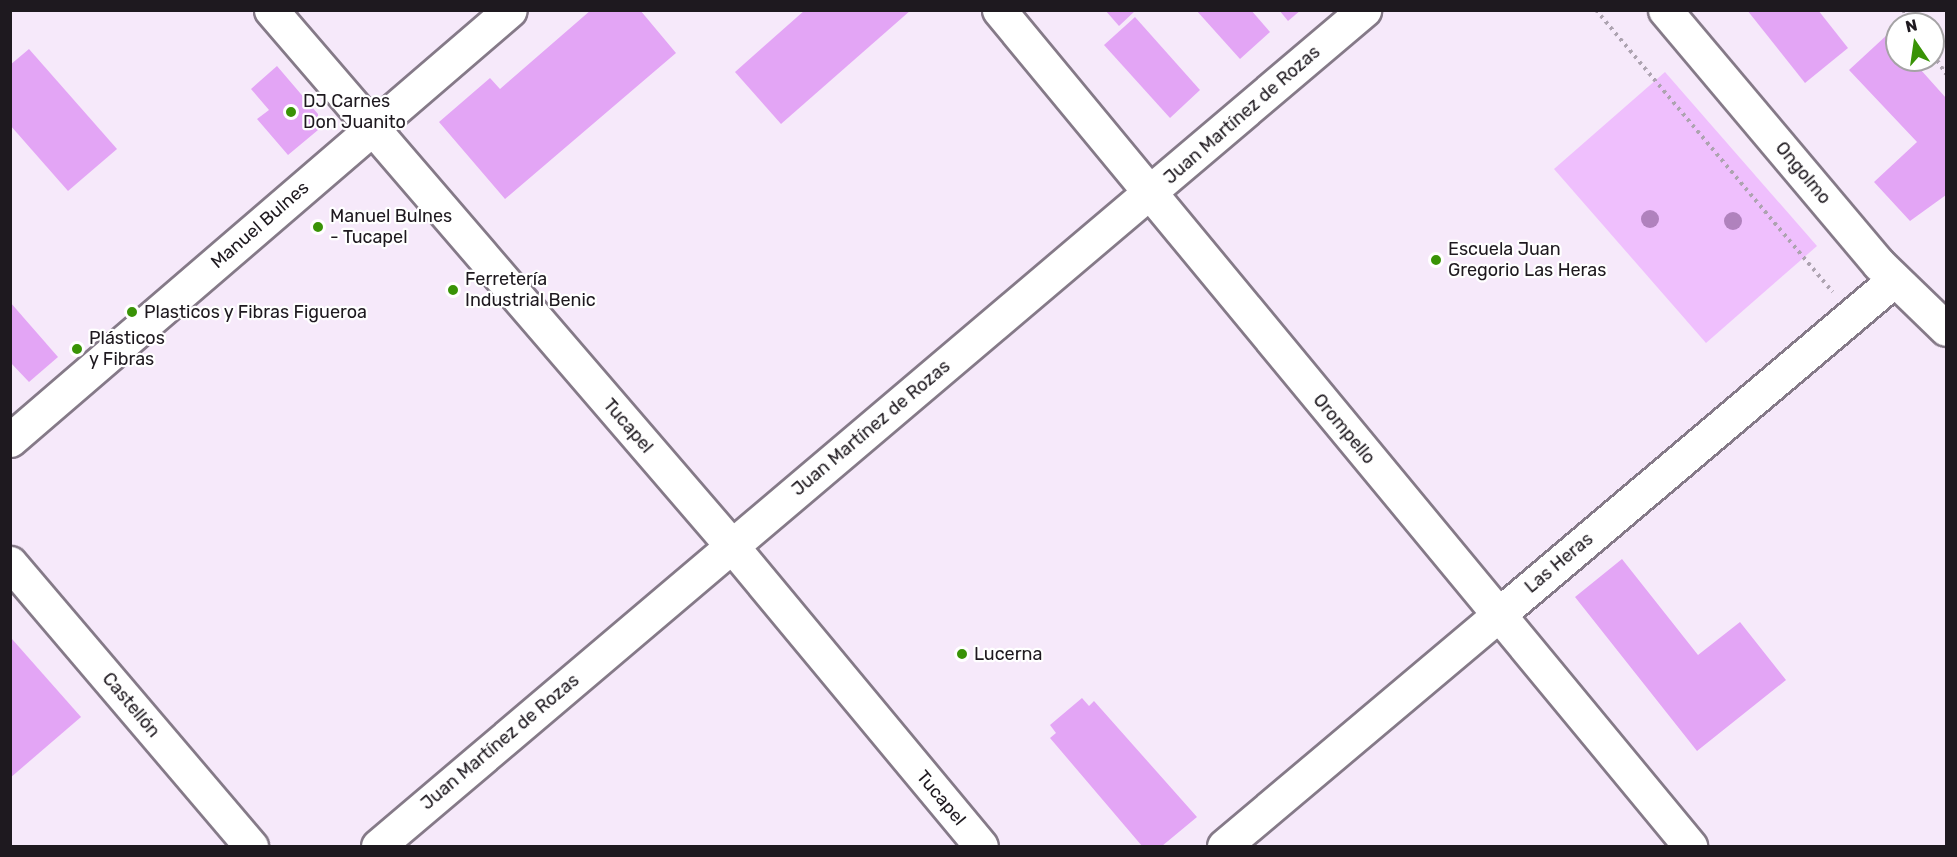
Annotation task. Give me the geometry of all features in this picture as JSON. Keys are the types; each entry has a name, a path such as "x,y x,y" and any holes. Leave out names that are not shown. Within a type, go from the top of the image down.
{"street":[{"name":"Tucapel","path":"271,10 731,546 981,846"},
{"name":"Manuel Bulnes","path":"10,440 510,10"},
{"name":"Orompello","path":"999,10 1690,846"},
{"name":"Juan Martínez de Rozas","path":"378,846 1364,10"},
{"name":"Ongolmo","path":"1665,10 1894,280 1947,329"},
{"name":"Las Heras","path":"1224,846 1894,280"},
{"name":"Castellón","path":"10,563 251,846"}],"path":[{"path":"1596,10 1814,273 1856,313"}],"shaded area":[{"path":"1665,72 1817,246 1706,343 1554,169"}],"building":[{"path":"591,10 640,10 676,53 505,199 439,122 490,78 500,89"},
{"path":"805,10 911,10 781,124 735,72"},
{"path":"1105,10 1136,10 1119,26"},
{"path":"1196,10 1251,10 1270,32 1240,59"},
{"path":"1279,10 1301,10 1288,21"},
{"path":"1747,10 1818,10 1848,48 1805,83"},
{"path":"1135,17 1200,90 1170,118 1104,45"},
{"path":"1885,37 1885,72 1923,72 1946,98 1946,195 1910,221 1874,182 1917,142 1849,70"},
{"path":"29,49 117,149 68,191 10,125 10,65"},
{"name":"DJ Carnes Don Juanito","path":"277,66 318,114 318,130 288,155 257,119 269,110 251,89"},
{"path":"10,302 58,357 29,382 10,362"},
{"path":"1622,559 1698,655 1740,622 1786,680 1697,751 1575,597"},
{"path":"12,639 81,717 10,778 10,640"},
{"path":"1082,698 1089,706 1094,701 1197,817 1162,846 1142,846 1050,738 1056,733 1050,725"}],"place":[{"name":"DJ Carnes Don Juanito","path":"291,112"},
{"name":"Manuel Bulnes - Tucapel","path":"318,227"},
{"name":"Escuela Juan Gregorio Las Heras","path":"1436,260"},
{"name":"Ferretería Industrial Benic","path":"453,290"},
{"name":"Plasticos y Fibras Figueroa","path":"132,312"},
{"name":"Plásticos y Fibras","path":"77,349"},
{"name":"Lucerna","path":"962,654"}]}
